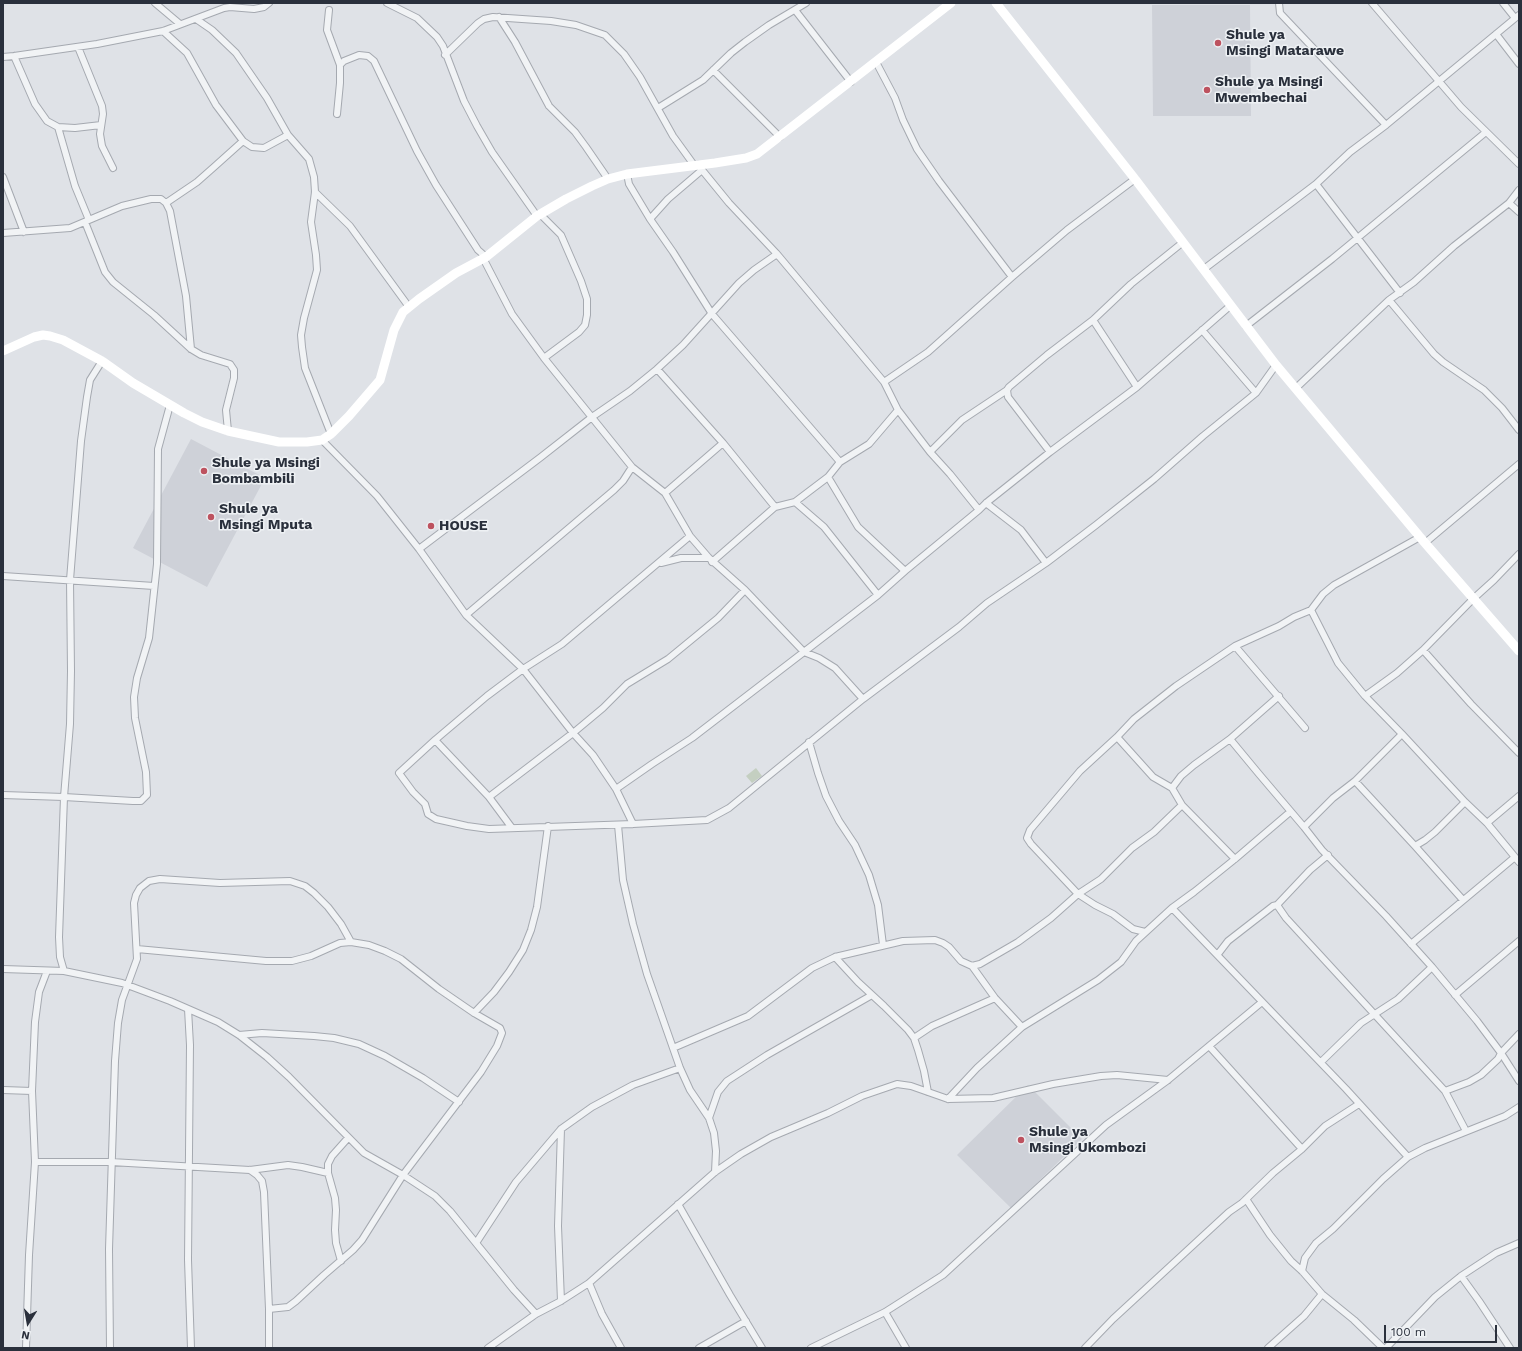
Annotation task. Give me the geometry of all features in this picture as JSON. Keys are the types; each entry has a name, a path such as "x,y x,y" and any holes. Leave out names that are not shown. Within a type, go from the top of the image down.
{"street":[{"path":"155,3 180,24"},
{"path":"3,57 78,47 163,31 206,16 222,6 254,9 264,7 269,3"},
{"path":"386,3 417,18 437,37 464,101 492,152 539,215 561,235 581,281 587,299 587,315 585,325 580,332 544,358"},
{"path":"658,108 703,80 745,42 797,7 806,3"},
{"path":"3,351 34,337 43,335 63,340 102,361 133,383 202,422 228,431 279,442 307,442 322,440 331,434 349,416 380,380 394,330 403,312 456,273 484,257 539,215 566,199 608,179 627,174 698,167 746,158 757,154 951,3"},
{"path":"996,3 1135,179 1182,243 1204,269 1230,306 1276,365 1473,599 1519,650"},
{"path":"1279,3 1280,14 1386,125"},
{"path":"1372,3 1461,107 1519,164"},
{"path":"1204,269 1316,184 1350,152 1386,125 1517,16 1503,3"},
{"path":"797,7 851,82"},
{"path":"329,10 327,30 340,65 337,114"},
{"path":"445,54 478,23 484,19 493,17 551,21 576,25 605,35 624,54 674,136 698,167 729,204 777,254 884,382 898,410 930,452 979,510"},
{"path":"499,17 515,42 549,106 575,132 608,179"},
{"path":"196,19 212,30 236,53 267,98 288,135 308,159 314,176 315,192 311,222 317,270 301,334 305,368 331,434"},
{"path":"163,31 187,54 216,105 243,141 252,147 264,148 288,135"},
{"path":"1496,34 1519,64"},
{"path":"78,47 102,106 103,114 100,134 102,146 113,168"},
{"path":"340,65 344,61 359,55 368,56 374,61 432,178 484,257 512,314 544,358 632,467 665,493 690,536 710,560 745,590 804,652 819,658 835,668 864,699"},
{"path":"14,56 35,104 47,121 58,127 74,128 101,125"},
{"path":"876,62 895,98 903,120 921,155 1012,277"},
{"path":"713,70 780,137"},
{"path":"58,127 74,186 105,272 113,282 154,315 192,349 201,355 230,364 234,370 234,378 226,410 228,431"},
{"path":"1246,326 1357,238 1486,132"},
{"path":"166,202 197,182 243,141"},
{"path":"650,219 698,167"},
{"path":"627,174 629,184 650,219 673,252 712,314 840,462"},
{"path":"3,177 24,232"},
{"path":"884,382 928,352 1067,230 1135,179"},
{"path":"1316,184 1400,293"},
{"path":"1296,388 1389,300 1414,282 1454,246 1509,203 1519,190"},
{"path":"315,192 350,226 409,307"},
{"path":"3,233 70,228 122,206 151,199 161,199 166,202 170,211 180,259 192,349"},
{"path":"1509,203 1519,212"},
{"path":"930,452 962,420 1007,390 1014,382 1047,355 1093,320 1131,284 1182,243"},
{"path":"419,549 592,417 657,370 683,346 739,283 754,270 777,254"},
{"path":"1389,300 1434,354 1484,390 1502,408 1519,430"},
{"path":"616,789 692,738 878,595 986,503 1050,452 1137,387 1230,306"},
{"path":"1093,320 1137,387"},
{"path":"1202,330 1256,393"},
{"path":"64,971 60,957 59,938 64,797 70,717 70,580 81,441 87,396 90,380 102,361"},
{"path":"690,536 562,644 523,669 487,696 399,773 413,792 425,804 428,814 436,819 489,829 618,825 707,820 729,808 809,742 988,603 1046,563 1154,479 1203,436 1256,393 1276,365"},
{"path":"657,370 723,443 775,507"},
{"path":"1007,390 1008,397 1050,452"},
{"path":"3,795 141,801 147,795 146,772 135,718 134,697 137,678 149,638 157,564 158,449 170,405"},
{"path":"651,569 663,561 681,558 710,560 775,507 795,502 828,477 840,462 869,444 898,410"},
{"path":"322,440 376,496 419,549 466,615 523,669 573,733 593,755 616,789 633,824"},
{"path":"665,493 723,443"},
{"path":"1145,932 1133,929 1113,914 1078,894 1031,844 1027,838 1028,834 1080,771 1134,719 1176,686 1235,646 1311,610 1323,594 1334,585 1423,540 1519,464"},
{"path":"466,615 614,490 632,467"},
{"path":"828,477 858,528 905,571"},
{"path":"795,502 824,527 878,595"},
{"path":"986,503 1021,530 1046,563"},
{"path":"1365,696 1397,673 1422,650 1519,554"},
{"path":"3,576 154,586"},
{"path":"489,797 573,733 603,708 628,684 668,659 718,618 745,590"},
{"path":"1311,610 1338,663 1365,696 1465,802 1487,823 1517,859 1463,900 1411,944"},
{"path":"1235,646 1305,728"},
{"path":"1422,650 1471,704 1519,753"},
{"path":"1172,788 1181,776 1230,738 1279,696"},
{"path":"1304,827 1334,798 1355,781 1402,734"},
{"path":"1117,737 1153,777 1172,788 1182,805 1235,859"},
{"path":"1230,738 1290,812 1432,967 1501,1053 1519,1081"},
{"path":"435,740 489,797 512,828"},
{"path":"809,742 826,796 839,821 855,845 869,875 878,905 884,945"},
{"path":"1355,781 1463,900"},
{"path":"1487,823 1519,796"},
{"path":"1415,846 1435,832 1465,802"},
{"path":"972,966 980,964 1018,942 1051,918 1078,894 1101,879 1132,848 1154,832 1182,805"},
{"path":"948,1099 977,1068 1022,1027 1098,980 1121,962 1136,941 1172,908 1235,859 1290,812"},
{"path":"618,825 623,880 633,924 647,974 680,1068 690,1090 709,1118 714,1133 716,1151 715,1172"},
{"path":"474,1013 494,992 509,972 523,950 531,930 537,907 548,826"},
{"path":"1218,954 1228,941 1273,906 1277,905 1310,870 1328,855"},
{"path":"110,1348 109,1249 111,1162 118,1023 122,1000 137,959 138,949 134,903 140,888 149,881 160,879 220,883 290,881 305,886 328,907 341,924 351,942"},
{"path":"1277,905 1286,918 1445,1091 1466,1131"},
{"path":"1172,908 1321,1062 1408,1157"},
{"path":"673,1048 748,1016 812,968 835,957 884,945 935,940 949,947 961,961 972,966 996,998 1022,1027"},
{"path":"1455,995 1519,941"},
{"path":"138,949 266,962 292,961 311,956 340,943 351,942 368,945 386,951 401,959 439,989 474,1013 500,1028 502,1033 497,1046 481,1072 403,1175 362,1240 342,1261 288,1307 269,1309"},
{"path":"835,957 858,982 908,1030 914,1038 924,1071 928,1092"},
{"path":"1321,1062 1361,1023 1375,1016 1398,999 1432,967"},
{"path":"3,969 64,971 128,985 218,1022 239,1035 267,1057 364,1153 403,1175 435,1196 536,1314"},
{"path":"26,1348 29,1256 35,1162 32,1091 35,1022 39,992 47,970"},
{"path":"709,1118 718,1092 727,1081 767,1055 872,995"},
{"path":"914,1038 932,1026 996,998"},
{"path":"811,1348 885,1312 943,1275 1106,1125 1168,1080 1262,1002"},
{"path":"188,1009 190,1050 188,1260 191,1348"},
{"path":"239,1035 262,1033 314,1036 334,1038 359,1044 385,1056 459,1102"},
{"path":"1445,1091 1469,1082 1481,1075 1498,1059 1501,1053 1519,1034"},
{"path":"1209,1046 1302,1149"},
{"path":"476,1243 516,1182 560,1128 592,1107 633,1085 680,1068"},
{"path":"488,1348 536,1314 561,1301 589,1283 715,1172 741,1154 771,1137 802,1125 882,1088 897,1084 911,1086 948,1099 993,1098 1053,1084 1101,1076 1116,1075 1168,1080"},
{"path":"3,1090 32,1091"},
{"path":"1085,1348 1113,1319 1229,1212 1246,1199 1273,1173 1302,1149 1325,1126 1359,1104"},
{"path":"1302,1271 1305,1258 1316,1243 1333,1229 1383,1179 1408,1157 1425,1148 1505,1116 1519,1107"},
{"path":"560,1128 558,1226 561,1301"},
{"path":"342,1261 336,1243 335,1198 328,1173 328,1164 332,1156 348,1138"},
{"path":"35,1162 111,1162 250,1170 288,1166 302,1167 328,1173"},
{"path":"250,1170 262,1181 264,1192 269,1309 269,1348"},
{"path":"1246,1199 1270,1235 1291,1261 1322,1294 1354,1320 1384,1348 1435,1297 1461,1276 1496,1253 1519,1243"},
{"path":"678,1204 762,1348"},
{"path":"1461,1276 1510,1348"},
{"path":"589,1283 602,1314 621,1348"},
{"path":"1268,1348 1304,1316 1322,1294"},
{"path":"885,1312 906,1348"},
{"path":"699,1348 746,1322"}],"shaded area":[{"path":"1152,5 1250,5 1251,116 1153,116"},
{"path":"191,439 265,478 207,587 133,548"},
{"path":"1028,1085 1082,1139 1011,1208 957,1155"}],"green space":[{"path":"756,768 762,776 752,783 746,776"}],"place":[{"name":"Shule ya Msingi Matarawe","path":"1218,43"},
{"name":"Shule ya Msingi Mwembechai","path":"1207,90"},
{"name":"Shule ya Msingi Bombambili","path":"204,471"},
{"name":"Shule ya Msingi Mputa","path":"211,517"},
{"name":"HOUSE","path":"431,526"},
{"name":"Shule ya Msingi Ukombozi","path":"1021,1140"}]}
